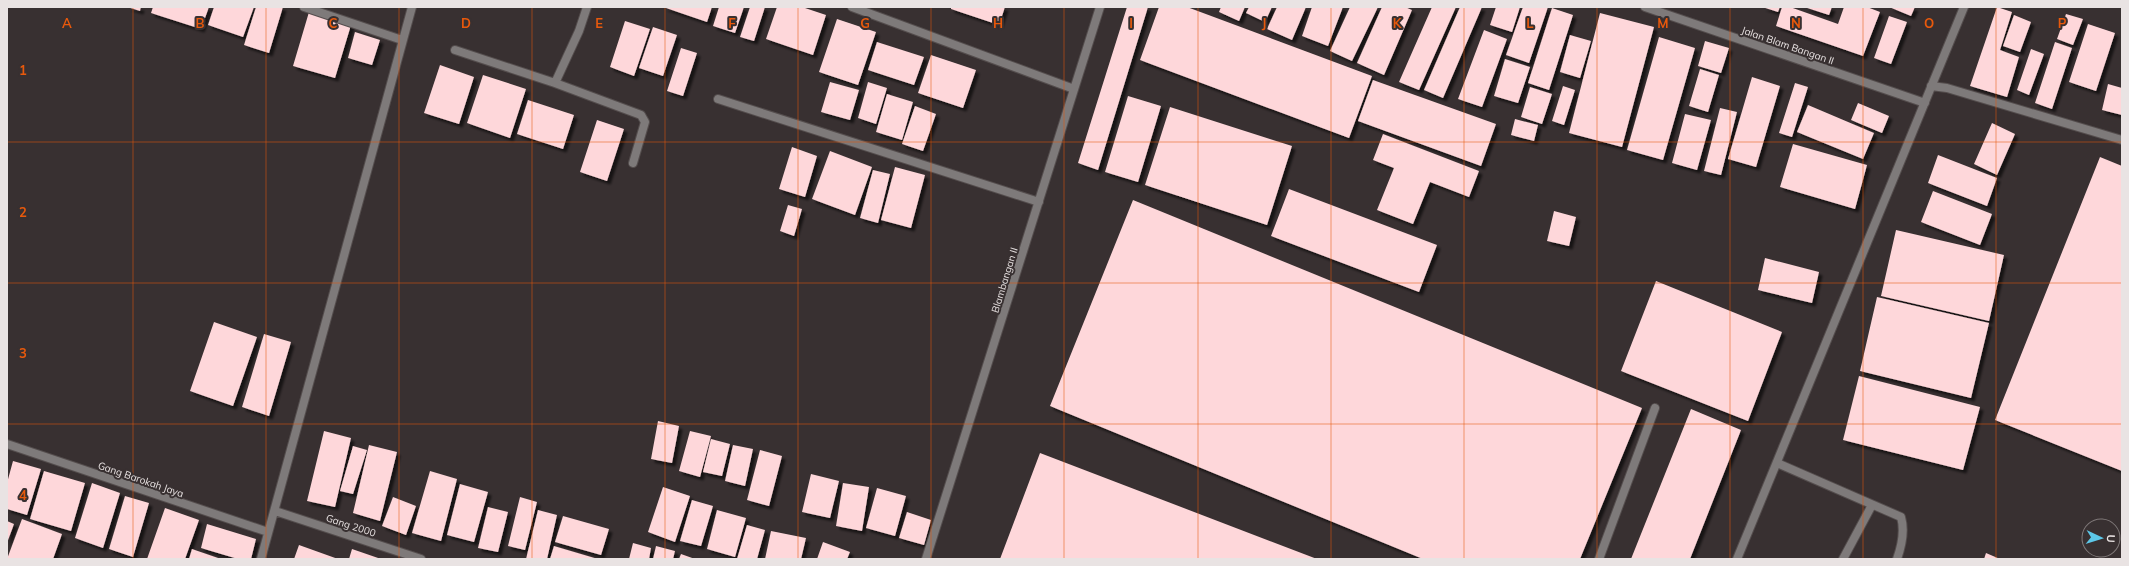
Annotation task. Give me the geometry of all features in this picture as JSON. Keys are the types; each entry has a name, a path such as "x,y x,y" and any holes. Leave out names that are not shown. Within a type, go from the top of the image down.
{"street":[{"path":"304,7 402,40"},
{"path":"261,559 412,7"},
{"path":"555,83 579,31 587,7"},
{"path":"852,7 1074,89"},
{"name":"Blambangan II","path":"926,559 1100,7"},
{"name":"Jalan Blam Bangan II","path":"1645,7 1925,103"},
{"path":"1737,559 1964,7"},
{"path":"455,50 555,83 641,115 645,122 633,163"},
{"path":"1931,86 1947,88 2122,140"},
{"path":"718,99 1039,202"},
{"path":"1599,559 1656,408"},
{"name":"Gang Barokah Jaya","path":"7,444 268,532"},
{"path":"1777,463 1901,517 1904,527 1901,549 1897,559"},
{"path":"1844,559 1872,505"},
{"name":"Gang 2000","path":"275,511 421,559"}],"building":[{"path":"127,7 141,7 140,11"},
{"path":"153,7 209,7 201,29 151,13"},
{"path":"214,7 254,7 243,37 208,25"},
{"path":"256,7 283,7 269,53 244,45"},
{"path":"663,7 712,7 707,22"},
{"path":"719,7 744,7 735,33 713,26"},
{"path":"750,7 765,7 754,41 740,37"},
{"path":"777,7 802,7 826,15 813,55 766,39"},
{"path":"951,7 1005,7 999,25 951,9"},
{"path":"1127,7 1148,7 1098,170 1078,163"},
{"path":"1159,7 1187,7 1372,76 1349,138 1140,60"},
{"path":"1221,7 1245,7 1239,21 1219,12"},
{"path":"1249,7 1272,7 1265,22 1246,13"},
{"path":"1277,7 1306,7 1292,40 1267,29"},
{"path":"1312,7 1343,7 1328,46 1302,36"},
{"path":"1350,7 1378,7 1352,61 1330,51"},
{"path":"1382,7 1405,7 1412,10 1384,75 1357,63"},
{"path":"1432,7 1456,7 1419,90 1399,82"},
{"path":"1460,7 1482,7 1443,98 1424,90"},
{"path":"1496,7 1520,7 1512,32 1490,25"},
{"path":"1523,7 1548,7 1529,63 1506,55"},
{"path":"1762,7 1780,7 1778,12"},
{"path":"1782,7 1790,7 1838,24 1844,7 1867,7 1880,12 1863,56 1776,26"},
{"path":"1804,7 1832,7 1829,15"},
{"path":"1889,7 1915,7 1911,16"},
{"path":"1997,7 2012,12 2000,50 2019,57 2007,97 1970,86"},
{"path":"1552,8 1573,15 1549,90 1528,83"},
{"path":"309,12 351,25 335,78 293,66"},
{"path":"1600,13 1654,27 1622,147 1569,133"},
{"path":"2066,14 2083,19 2073,45 2057,39"},
{"path":"2014,15 2031,22 2020,52 2003,46"},
{"path":"1889,16 1907,22 1891,64 1874,58"},
{"path":"837,19 876,32 858,85 819,72"},
{"path":"625,21 650,29 634,76 610,67"},
{"path":"2088,24 2115,33 2096,91 2069,82"},
{"path":"653,27 677,35 663,76 639,68"},
{"path":"1484,30 1507,39 1482,107 1458,99"},
{"path":"355,32 380,40 372,65 348,58"},
{"path":"1570,35 1591,41 1580,78 1560,72"},
{"path":"1659,37 1695,48 1663,160 1627,150"},
{"path":"1705,41 1729,48 1721,73 1698,66"},
{"path":"877,42 924,57 914,85 868,70"},
{"path":"2055,42 2072,48 2052,109 2035,103"},
{"path":"681,48 697,53 683,96 667,91"},
{"path":"2031,49 2044,54 2029,95 2017,90"},
{"path":"931,55 976,70 963,108 918,93"},
{"path":"1505,59 1530,67 1518,103 1494,96"},
{"path":"440,65 474,77 459,124 424,113"},
{"path":"1700,69 1719,75 1708,112 1689,106"},
{"path":"483,75 526,89 510,138 467,123"},
{"path":"1752,77 1780,86 1756,167 1728,159"},
{"path":"1373,80 1496,124 1481,166 1358,121"},
{"path":"830,82 859,90 850,120 821,112"},
{"path":"868,82 887,88 876,124 858,118"},
{"path":"1795,83 1808,87 1792,137 1779,133"},
{"path":"2108,84 2122,88 2122,115 2102,110"},
{"path":"1563,86 1575,90 1564,125 1552,121"},
{"path":"1530,87 1552,94 1542,124 1521,117"},
{"path":"887,94 913,102 902,140 876,132"},
{"path":"1128,96 1161,106 1138,182 1105,172"},
{"path":"528,100 574,115 563,149 517,134"},
{"path":"1858,103 1889,116 1882,133 1851,120"},
{"path":"1808,105 1874,133 1863,159 1797,132"},
{"path":"915,106 936,114 923,151 902,144"},
{"path":"1170,107 1292,146 1267,225 1145,185"},
{"path":"1720,108 1737,112 1721,175 1704,171"},
{"path":"1685,114 1711,120 1697,170 1672,163"},
{"path":"1515,119 1538,125 1534,141 1511,135"},
{"path":"597,120 624,129 607,181 580,172"},
{"path":"1992,123 2015,134 1997,175 1974,164"},
{"path":"1383,134 1479,171 1469,197 1430,182 1413,224 1377,210 1394,168 1373,160"},
{"path":"1793,144 1867,165 1855,209 1780,187"},
{"path":"792,147 817,156 805,197 779,189"},
{"path":"830,151 872,167 855,215 812,199"},
{"path":"1938,155 1997,178 1987,206 1928,183"},
{"path":"2100,157 2122,166 2122,471 1995,420"},
{"path":"895,167 925,175 911,228 881,220"},
{"path":"873,170 890,174 878,223 860,218"},
{"path":"1289,189 1437,245 1419,292 1271,236"},
{"path":"1933,191 1992,214 1980,245 1921,222"},
{"path":"1133,200 1642,408 1580,559 1423,559 1050,406"},
{"path":"788,205 802,209 794,236 780,231"},
{"path":"1554,211 1576,217 1569,246 1547,241"},
{"path":"1896,230 2004,255 1989,321 1881,296"},
{"path":"1765,258 1819,272 1812,303 1758,290"},
{"path":"1656,281 1782,332 1748,421 1621,371"},
{"path":"1877,297 1989,323 1971,398 1860,371"},
{"path":"214,322 257,337 233,406 190,391"},
{"path":"264,334 291,342 269,416 242,407"},
{"path":"1859,376 1980,407 1963,470 1843,440"},
{"path":"1691,409 1741,430 1690,559 1631,559"},
{"path":"658,421 679,426 672,463 651,459"},
{"path":"324,431 351,438 335,507 307,501"},
{"path":"690,431 711,436 700,477 679,471"},
{"path":"711,439 730,444 722,476 703,472"},
{"path":"369,445 397,452 380,521 353,513"},
{"path":"733,445 753,449 745,486 725,481"},
{"path":"353,446 367,450 353,494 340,491"},
{"path":"760,450 782,456 769,506 747,500"},
{"path":"1040,453 1317,559 1000,559"},
{"path":"13,461 41,469 27,515 7,509 7,483"},
{"path":"44,471 85,483 71,531 30,519"},
{"path":"430,471 457,479 441,541 412,533"},
{"path":"811,474 839,481 830,518 802,512"},
{"path":"92,483 120,493 103,548 75,538"},
{"path":"843,483 869,487 862,531 836,526"},
{"path":"460,484 488,492 474,542 447,535"},
{"path":"663,487 690,496 675,542 648,532"},
{"path":"877,488 906,496 895,536 866,528"},
{"path":"125,496 149,503 133,557 109,549"},
{"path":"393,497 416,506 406,535 382,526"},
{"path":"520,497 537,502 525,550 508,546"},
{"path":"692,500 713,506 701,546 680,541"},
{"path":"488,507 508,512 498,552 478,548"},
{"path":"165,508 199,520 185,559 147,559"},
{"path":"538,510 557,515 547,559 526,559"},
{"path":"717,510 746,518 735,557 707,549"},
{"path":"907,512 931,520 924,545 899,538"},
{"path":"563,516 609,529 601,555 555,542"},
{"path":"22,519 62,534 53,559 7,559"},
{"path":"7,521 14,524 7,543"},
{"path":"207,524 256,539 251,559 238,559 201,548"},
{"path":"747,525 765,530 757,559 737,559"},
{"path":"771,531 806,538 801,559 765,559"},
{"path":"823,542 850,552 847,559 817,559"},
{"path":"633,543 651,548 649,559 629,559"},
{"path":"299,545 338,559 294,559"},
{"path":"554,546 598,559 550,559"},
{"path":"656,546 675,551 673,559 653,559"},
{"path":"192,549 221,559 189,559"},
{"path":"352,549 381,559 349,559"},
{"path":"1986,553 2000,559 1984,559"},
{"path":"681,554 695,559 679,559"}]}
